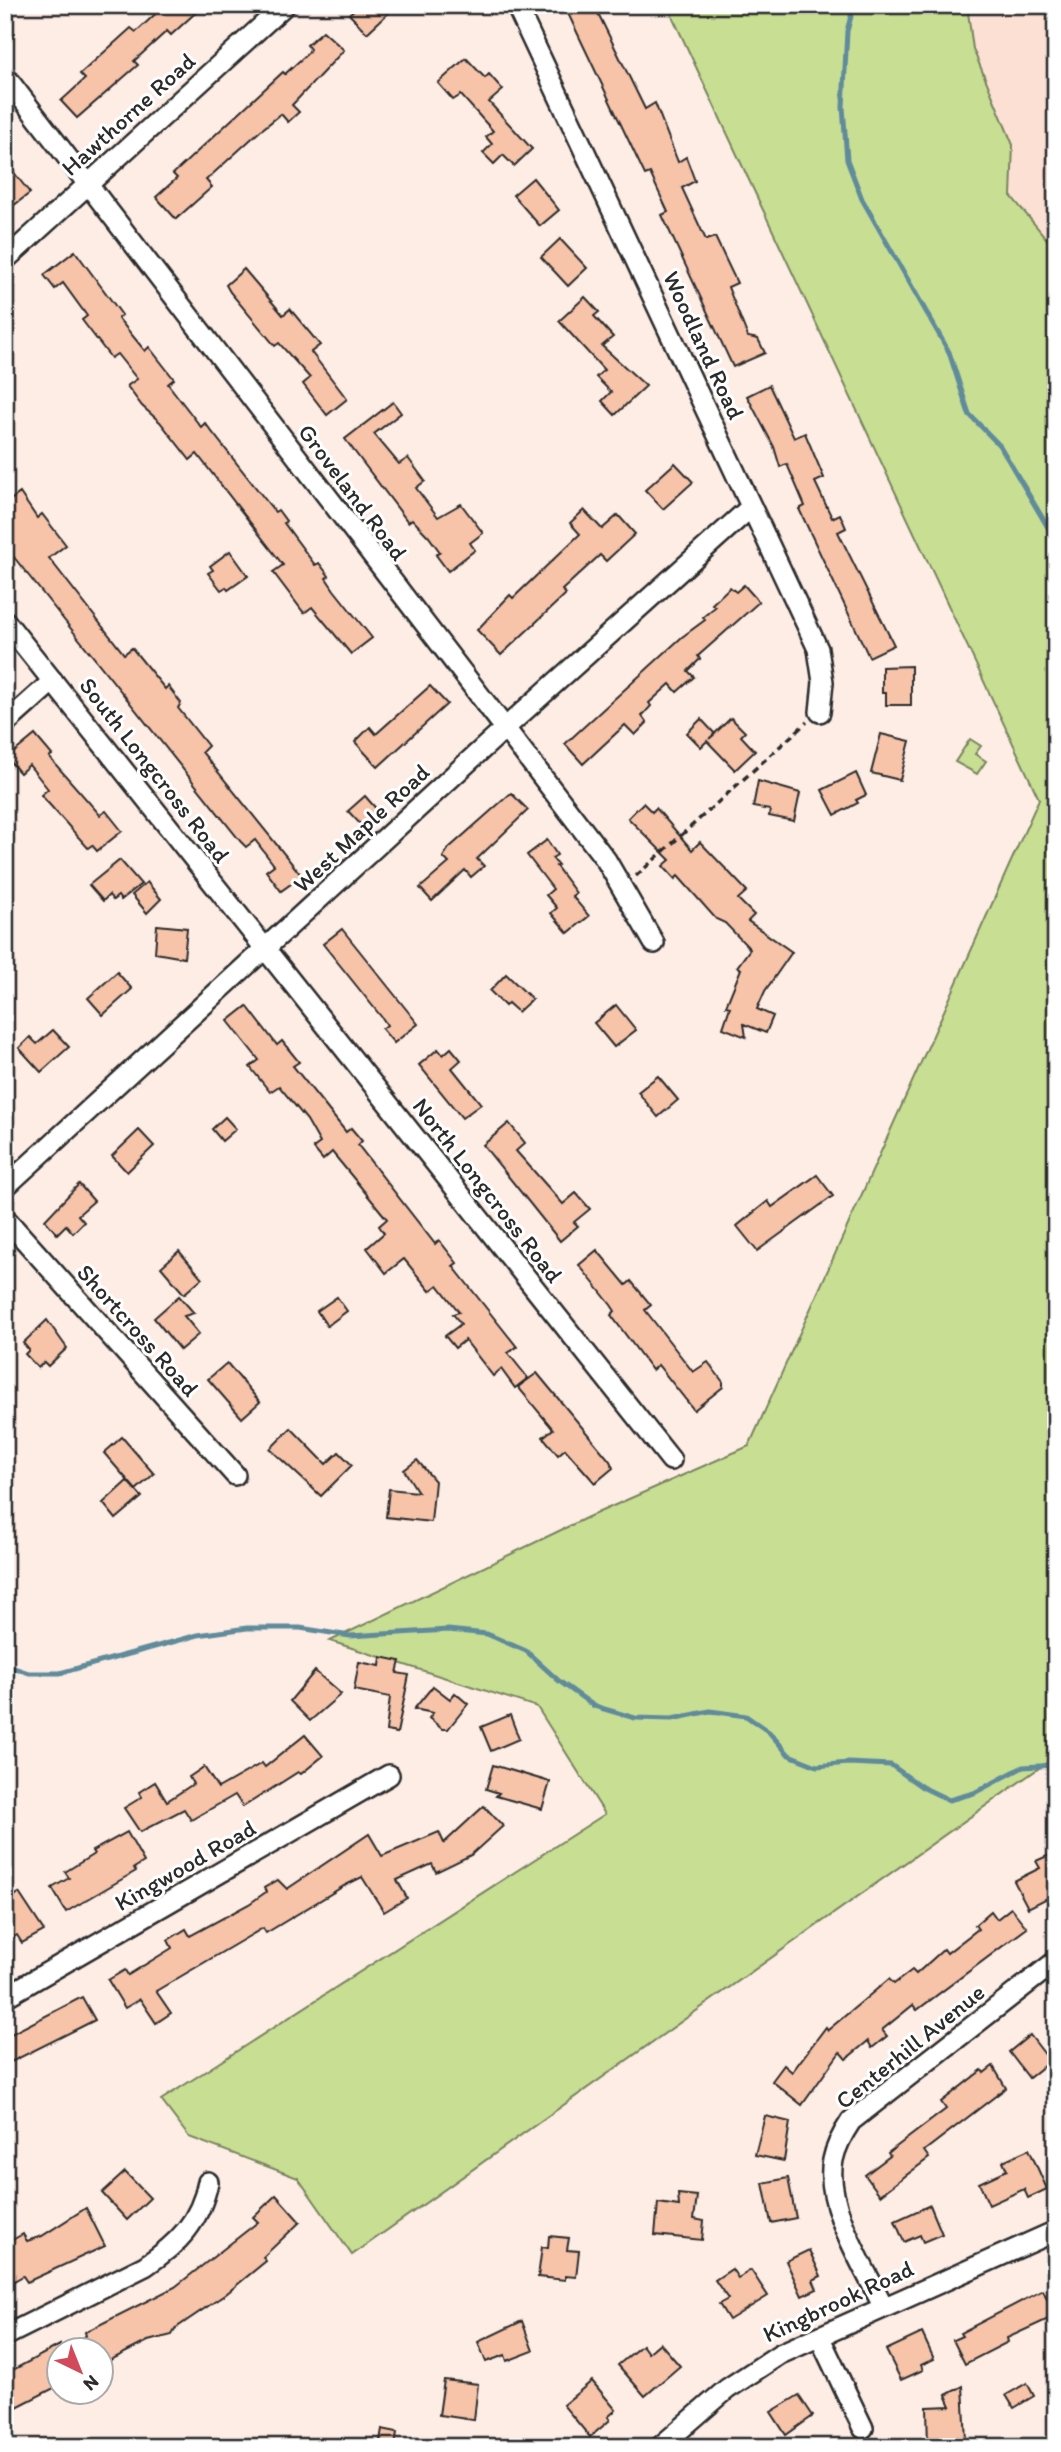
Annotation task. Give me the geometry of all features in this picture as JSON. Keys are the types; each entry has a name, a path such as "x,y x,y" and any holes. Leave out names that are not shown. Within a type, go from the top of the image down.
{"street":[{"name":"Hawthorne Road","path":"5,260 285,5"},
{"name":"Woodland Road","path":"516,5 818,649 824,682 820,712"},
{"name":"Groveland Road","path":"5,76 606,860 654,943"},
{"name":"West Maple Road","path":"5,1187 504,729 751,507"},
{"name":"South Longcross Road","path":"5,621 266,950"},
{"path":"5,724 53,681"},
{"name":"North Longcross Road","path":"266,950 671,1460"},
{"name":"Shortcross Road","path":"5,1218 235,1475"},
{"name":"Kingwood Road","path":"5,1997 389,1775"},
{"name":"Centerhill Avenue","path":"883,2306 834,2195 833,2160 839,2141 850,2120 1056,1961"},
{"path":"5,2336 145,2266 165,2253 195,2222 208,2182"},
{"name":"Kingbrook Road","path":"660,2447 755,2368 883,2306 1056,2231"},
{"path":"820,2338 863,2428"}],"path":[{"path":"624,888 789,736 820,712"}],"shaded area":[{"path":"1056,5 1056,250 1011,196 1013,145 973,49 965,6"}],"green space":[{"path":"667,5 967,5 973,49 1013,145 1011,196 1056,250 1056,1756 352,2255 298,2178 189,2137 161,2100 605,1814 537,1707 330,1641 588,1517 749,1446 1039,799"},
{"path":"970,739 981,746 975,754 986,761 977,774 955,762"}],"building":[{"path":"165,5 204,5 171,35 167,31 134,61 138,65 77,118 61,101 85,79 80,74 131,28 136,32"},
{"path":"359,5 397,5 367,33 349,14"},
{"path":"564,5 594,5 645,109 655,103 678,162 686,157 695,181 682,188 706,240 715,237 737,283 728,287 748,337 758,339 765,353 733,367 662,215 668,212 650,173 645,175"},
{"path":"323,31 344,50 292,105 299,112 288,122 281,114 260,131 206,180 212,187 176,219 156,197 177,178 173,174 283,72 285,74 308,53 310,49 307,45"},
{"path":"466,58 485,78 489,74 503,90 489,102 532,149 514,166 503,155 494,164 483,153 492,144 486,137 493,131 461,95 453,100 438,83"},
{"path":"5,161 30,193 5,212"},
{"path":"533,178 559,210 540,226 513,195"},
{"path":"560,239 587,268 568,286 541,257"},
{"path":"75,251 122,315 118,318 145,351 149,347 174,379 168,384 201,427 205,423 275,512 278,510 286,521 284,523 315,565 319,563 329,576 326,578 334,590 372,638 351,654 312,607 304,613 273,572 283,565 197,454 190,460 160,422 142,406 127,386 137,379 117,354 111,358 82,320 87,316 63,283 55,289 44,275"},
{"path":"244,269 283,315 290,309 320,345 311,352 347,399 327,415 303,384 310,378 279,343 275,346 226,285"},
{"path":"585,297 599,312 594,316 613,337 602,346 646,386 615,415 602,401 611,392 596,377 604,370 559,321"},
{"path":"769,385 794,438 805,433 824,478 815,482 832,518 840,514 846,528 838,532 894,645 869,657 799,509 805,506 787,464 780,467 774,447 747,396"},
{"path":"393,402 401,413 374,434 399,464 408,458 425,481 416,488 438,517 461,504 483,533 470,543 475,550 448,571 436,555 440,552 429,537 412,519 408,522 345,439"},
{"path":"675,463 693,482 663,509 645,490"},
{"path":"20,493 37,518 42,514 66,545 49,558 124,654 132,648 165,689 168,686 181,703 178,708 208,746 202,752 302,876 281,891 266,871 274,865 255,840 246,847 241,842 5,546 5,504"},
{"path":"584,510 602,529 618,515 635,534 606,561 600,555 562,590 566,594 501,655 477,630 510,595 513,598 580,534 570,523"},
{"path":"230,551 248,576 228,590 226,587 221,590 208,573 213,570 210,566"},
{"path":"744,585 759,602 698,656 700,659 688,671 694,677 677,692 670,684 649,703 651,706 642,716 647,723 635,735 625,725 583,764 565,744 682,637 705,620 703,617 715,607 712,604 730,587 736,592"},
{"path":"911,666 911,705 886,705 886,693 882,693 882,667"},
{"path":"430,686 447,704 378,767 355,742 370,727 376,734"},
{"path":"731,718 745,732 741,736 755,751 735,770 707,741 701,747 687,733 701,719 715,734"},
{"path":"881,734 910,741 900,780 871,773"},
{"path":"35,735 52,755 49,757 100,815 106,811 122,831 97,851 92,845 88,848 41,795 48,789 29,765 20,773 7,758"},
{"path":"856,773 866,795 856,800 858,803 835,815 822,790"},
{"path":"758,781 800,793 794,821 769,816 770,810 753,807"},
{"path":"511,793 528,810 477,859 484,866 471,877 465,870 432,901 420,888 449,863 443,857 449,848"},
{"path":"365,796 379,812 362,826 348,811"},
{"path":"643,803 652,812 656,808 692,850 700,842 747,891 738,899 754,915 748,921 792,952 765,991 757,1009 773,1016 766,1033 744,1024 746,1037 723,1028 730,1007 726,1006 741,969 737,967 750,949 725,923 716,919 678,876 675,879 663,866 670,860 628,818"},
{"path":"547,840 557,855 552,858 558,865 556,866 576,893 572,896 589,916 568,933 551,913 557,908 546,895 553,889 527,855"},
{"path":"120,860 141,884 121,900 118,896 113,900 109,895 103,901 89,885"},
{"path":"147,882 161,899 147,913 132,895"},
{"path":"157,925 187,928 184,958 155,953"},
{"path":"342,929 418,1024 394,1043 382,1029 387,1025 383,1019 323,944"},
{"path":"117,972 132,989 103,1015 88,998"},
{"path":"506,974 532,999 518,1012 508,1003 505,1006 490,991"},
{"path":"616,1005 636,1030 614,1047 594,1023"},
{"path":"247,1006 277,1045 282,1041 299,1062 293,1066 346,1132 351,1128 362,1141 358,1145 435,1244 439,1240 457,1263 453,1266 517,1347 508,1353 528,1378 515,1388 501,1369 493,1376 465,1340 455,1348 445,1336 461,1324 453,1314 459,1312 438,1285 430,1291 404,1259 386,1273 367,1248 384,1233 379,1226 387,1219 332,1152 323,1160 313,1148 320,1143 307,1120 279,1086 270,1092 250,1067 259,1060 228,1021"},
{"path":"53,1030 69,1047 41,1072 19,1048 30,1037 37,1044"},
{"path":"451,1048 461,1060 452,1068 481,1104 462,1118 419,1065 438,1049 443,1055"},
{"path":"658,1076 678,1100 658,1117 638,1092"},
{"path":"225,1117 236,1129 222,1141 212,1129"},
{"path":"509,1123 525,1143 516,1151 563,1204 576,1193 590,1209 574,1222 578,1226 560,1241 483,1145"},
{"path":"139,1130 154,1146 127,1172 112,1156"},
{"path":"817,1175 833,1196 757,1251 737,1226 768,1201 772,1207"},
{"path":"79,1184 94,1201 78,1215 84,1222 73,1233 66,1225 57,1234 45,1220"},
{"path":"597,1250 626,1285 631,1281 651,1305 645,1310 693,1372 708,1362 723,1382 723,1387 694,1410 658,1365 652,1370 611,1315 615,1311 611,1305 579,1265"},
{"path":"179,1251 202,1278 184,1294 161,1267"},
{"path":"179,1296 194,1313 184,1316 199,1334 180,1350 154,1318"},
{"path":"337,1297 347,1311 327,1326 317,1311"},
{"path":"47,1320 67,1348 48,1366 44,1362 38,1368 25,1354 29,1350 23,1343"},
{"path":"227,1363 260,1402 242,1418 208,1379"},
{"path":"537,1373 610,1461 613,1468 595,1483 565,1449 558,1455 543,1437 553,1429 518,1387"},
{"path":"291,1428 326,1464 339,1452 352,1465 321,1496 270,1449"},
{"path":"122,1437 154,1474 136,1490 104,1453"},
{"path":"417,1460 435,1481 431,1522 386,1517 389,1489 418,1492 404,1470"},
{"path":"127,1481 142,1497 116,1519 103,1503"},
{"path":"381,1657 400,1661 397,1673 409,1675 397,1733 386,1731 390,1697 354,1690 359,1662 380,1666"},
{"path":"315,1671 341,1694 310,1721 290,1701"},
{"path":"433,1686 450,1699 455,1693 468,1704 448,1729 442,1729 429,1718 433,1713 414,1709"},
{"path":"510,1715 519,1739 491,1751 481,1727"},
{"path":"305,1735 323,1756 301,1774 298,1772 243,1807 235,1795 191,1820 184,1809 140,1832 124,1808 142,1797 139,1792 155,1782 167,1801 193,1784 189,1777 204,1767 218,1788 262,1763 265,1767"},
{"path":"493,1765 550,1782 542,1809 496,1796 499,1793 486,1789"},
{"path":"484,1806 503,1826 471,1855 436,1872 432,1864 397,1880 407,1898 384,1912 362,1877 266,1933 263,1928 156,1991 171,2013 156,2023 140,1999 125,2008 108,1980 125,1970 128,1975 172,1948 168,1940 186,1929 190,1936 249,1904 266,1892 264,1888 278,1880 287,1889 369,1834 382,1856 439,1832 444,1843"},
{"path":"127,1832 144,1862 134,1868 136,1871 66,1912 52,1888 69,1878 65,1872 94,1854 92,1851"},
{"path":"1056,1852 1056,1901 1053,1895 1028,1908 1014,1881 1040,1868 1036,1861"},
{"path":"19,1893 44,1931 22,1943 17,1935 12,1938 5,1926 5,1902"},
{"path":"1011,1908 1027,1928 917,2010 913,2005 882,2030 887,2036 872,2048 868,2041 846,2059 840,2052 802,2105 772,2081 784,2065 792,2072 826,2027 828,2030 889,1979 894,1984 912,1970 916,1974 944,1949 947,1953 978,1929 975,1925 991,1911 997,1919"},
{"path":"82,1997 95,2020 11,2062 5,2052 5,2037"},
{"path":"1030,2035 1050,2061 1029,2078 1009,2052"},
{"path":"993,2066 1006,2088 924,2151 929,2158 880,2195 865,2175 890,2156 888,2153 946,2109 941,2102 982,2070 984,2073"},
{"path":"765,2116 790,2122 784,2161 755,2155"},
{"path":"1029,2149 1047,2189 1028,2198 1024,2189 989,2205 979,2183 1007,2170 1003,2161"},
{"path":"125,2172 150,2198 127,2220 102,2193"},
{"path":"788,2178 796,2218 771,2223 763,2183"},
{"path":"678,2194 697,2196 694,2219 704,2221 702,2240 655,2235 658,2203 679,2206"},
{"path":"276,2195 300,2222 263,2257 266,2261 226,2294 176,2328 172,2335 148,2341 116,2357 116,2336 86,2336 85,2332 175,2287 258,2222 253,2217"},
{"path":"930,2205 942,2234 923,2242 920,2235 904,2242 895,2221"},
{"path":"86,2208 105,2246 27,2282 23,2276 5,2286 5,2244 23,2234 27,2241 42,2236"},
{"path":"549,2236 569,2238 567,2250 579,2251 576,2277 565,2276 565,2280 538,2277 542,2247 548,2248"},
{"path":"809,2250 821,2276 813,2280 817,2289 802,2296 786,2261"},
{"path":"732,2269 738,2278 751,2270 768,2296 729,2320 719,2304 728,2299 715,2280"},
{"path":"1043,2290 1055,2316 1007,2338 1008,2342 965,2364 953,2340 962,2336 960,2333"},
{"path":"522,2321 533,2351 507,2361 505,2355 486,2362 478,2342"},
{"path":"922,2333 934,2359 921,2365 923,2370 901,2380 886,2350"},
{"path":"660,2343 680,2366 645,2396 618,2365 642,2345 648,2353"},
{"path":"46,2352 46,2392 5,2413 5,2374"},
{"path":"444,2380 478,2384 474,2420 439,2415"},
{"path":"592,2381 616,2410 608,2417 610,2420 590,2437 563,2405"},
{"path":"1027,2383 1034,2396 1014,2408 1006,2395"},
{"path":"963,2386 966,2440 958,2440 959,2447 928,2447 927,2407 951,2406 946,2395"},
{"path":"799,2395 813,2416 786,2435 771,2412"},
{"path":"382,2429 397,2432 395,2447 379,2447"}],"waterway":[{"path":"854,5 847,31 843,107 847,160 862,199 949,352 969,414 1000,446 1056,541"},
{"path":"5,1665 29,1673 60,1673 198,1635 247,1628 300,1628 350,1636 448,1630 487,1634 526,1651 559,1681 594,1706 635,1718 672,1719 710,1711 746,1716 769,1732 789,1755 817,1766 848,1763 891,1765 922,1787 949,1800 974,1793 1023,1767 1056,1765"}]}
